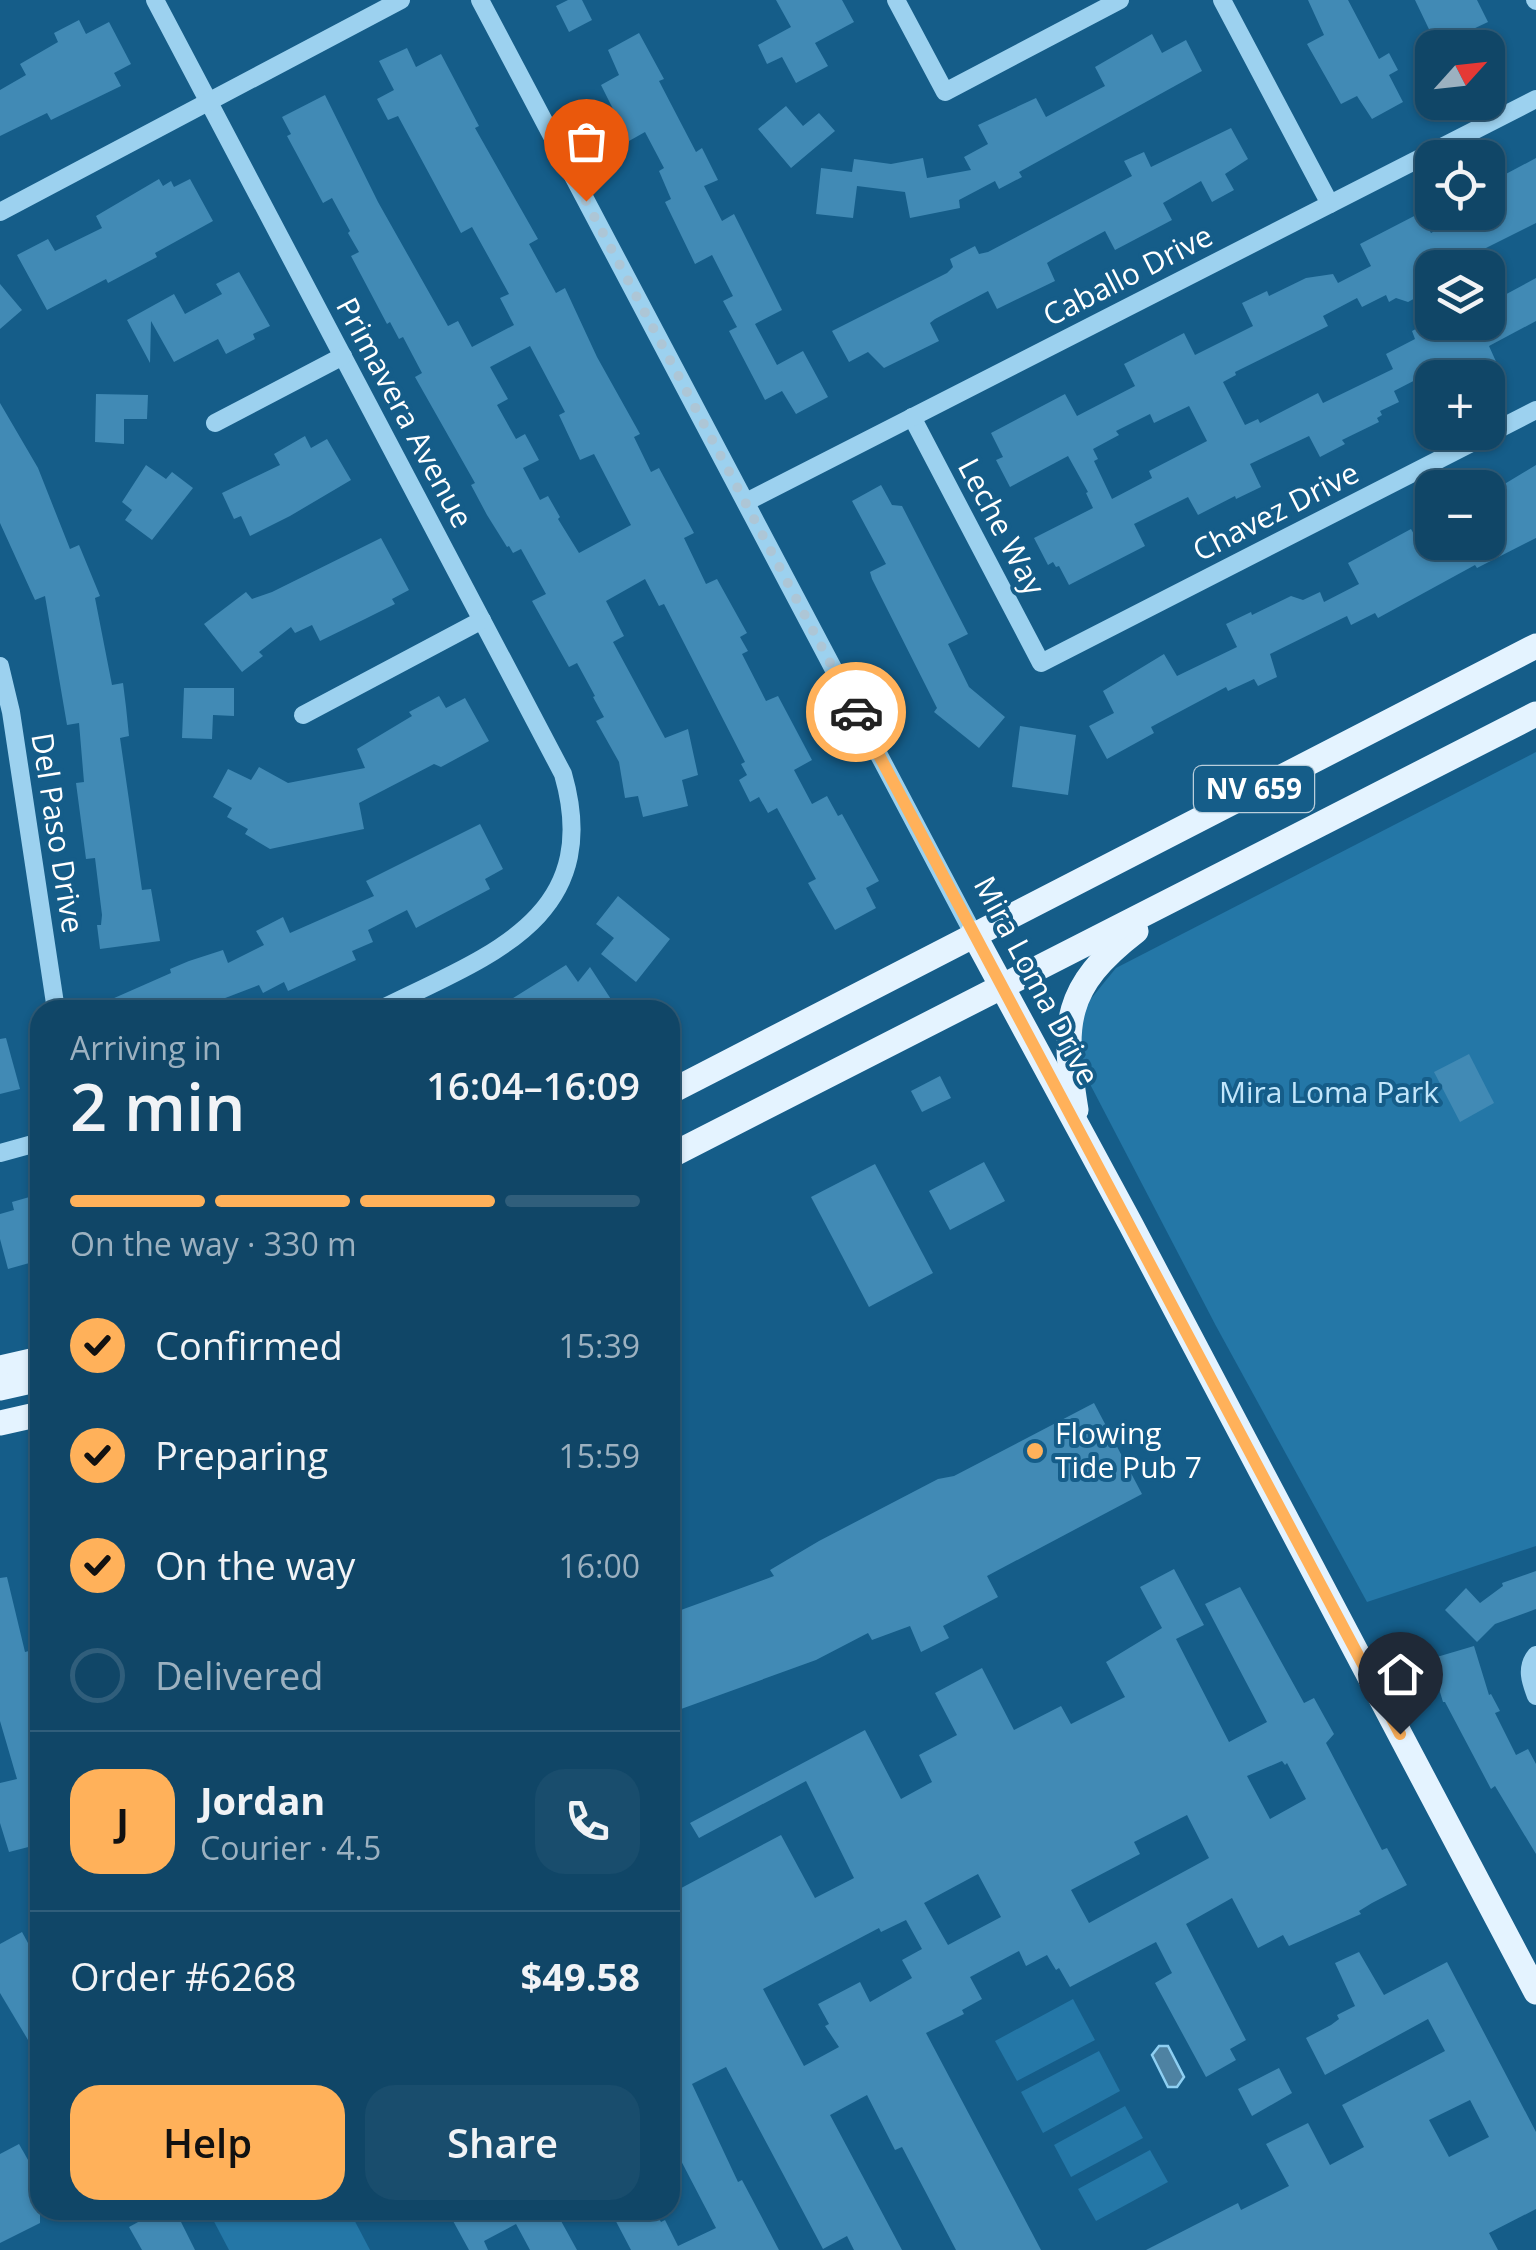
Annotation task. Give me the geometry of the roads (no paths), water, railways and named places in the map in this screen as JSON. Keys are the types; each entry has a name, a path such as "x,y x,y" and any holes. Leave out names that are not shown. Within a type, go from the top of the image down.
{"main road":[{"name":"NV 659","path":"680,1087 1536,646"},
{"name":"NV 659","path":"680,1151 1536,714"},
{"path":"1080,1130 1067,1044 1078,992 1115,947 1183,894"},
{"name":"Mira Loma Drive","path":"973,933 1536,1992"},
{"path":"0,1368 30,1361"},
{"path":"0,1388 30,1381"},
{"path":"0,1423 30,1416"}],"street":[{"name":"Primavera Avenue","path":"154,0 482,620 562,774 570,800 573,826 568,860 550,902 532,924 510,942 398,1000"},
{"path":"0,212 400,0"},
{"name":"Mira Loma Drive","path":"480,0 973,933"},
{"path":"896,0 945,92 1120,0"},
{"path":"1222,0 1330,204"},
{"name":"Caballo Drive","path":"746,502 1536,99"},
{"path":"215,423 343,356"},
{"name":"Chavez Drive","path":"1041,663 1536,410"},
{"name":"Leche Way","path":"912,417 1041,663"},
{"path":"303,715 482,620"},
{"name":"Del Paso Drive","path":"0,666 11,712 54,1000"},
{"path":"0,1153 30,1145"},
{"path":"1536,1656 1529,1678 1536,1696"}],"place":[{"name":"Flowing Tide Pub 7","path":"1035,1451"}],"park label":[{"name":"Mira Loma Park","path":"1329,1093"}]}
